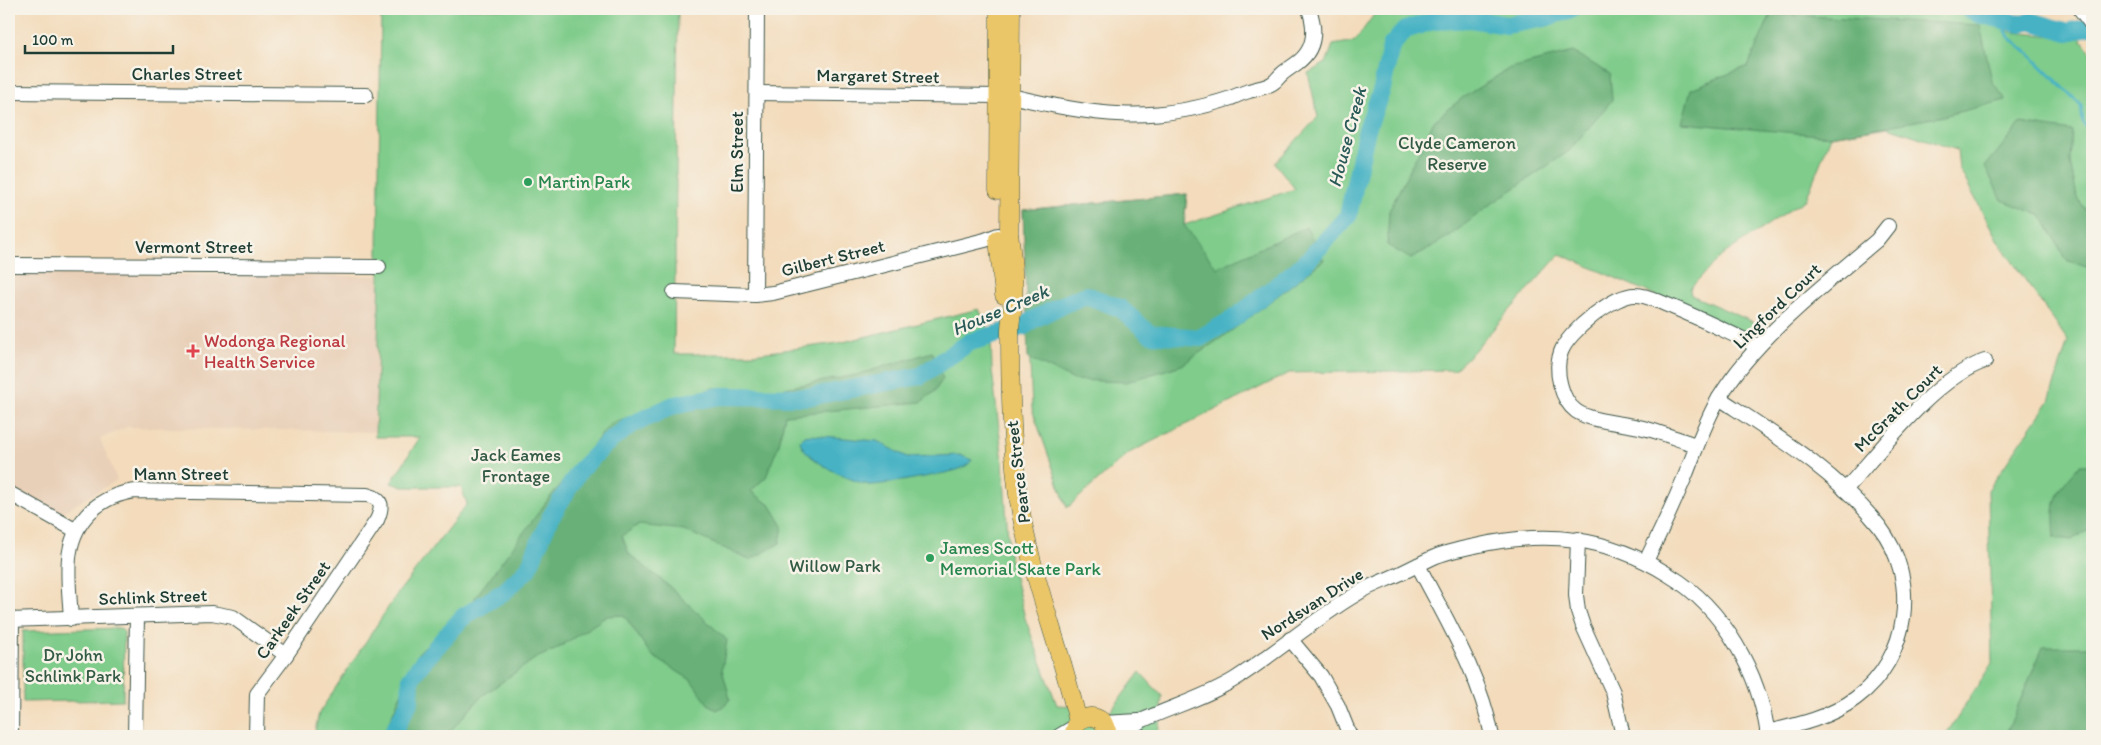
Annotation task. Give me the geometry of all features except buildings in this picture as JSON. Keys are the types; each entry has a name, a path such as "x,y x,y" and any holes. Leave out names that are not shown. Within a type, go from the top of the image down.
{"main road":[{"name":"Pearce Street","path":"999,9 1004,96 1005,305 1010,322 1013,453 1022,520 1040,593 1088,729"},
{"name":"Pearce Street","path":"1004,96 1011,9"}],"street":[{"name":"Elm Street","path":"755,295 757,9"},
{"name":"Margaret Street","path":"757,93 1004,96 1079,111 1105,114 1159,114 1211,104 1251,90 1270,75 1281,74 1299,62 1312,46 1314,26 1309,9"},
{"name":"Charles Street","path":"9,92 366,95"},
{"name":"Lingford Court","path":"1646,561 1686,475 1696,445 1719,398 1758,346 1877,240 1888,226"},
{"name":"Gilbert Street","path":"674,292 755,295 772,293 1004,234"},
{"name":"Vermont Street","path":"9,265 379,267"},
{"path":"1696,445 1640,427 1586,416 1574,410 1566,400 1560,383 1558,360 1564,345 1570,336 1612,303 1625,296 1638,294 1681,310 1758,346"},
{"name":"McGrath Court","path":"1845,490 1908,419 1946,382 1970,366 1985,361"},
{"path":"1719,398 1790,444 1845,490 1878,525 1888,539 1897,560 1903,583 1904,604 1896,649 1886,667 1856,698 1836,711 1768,734"},
{"name":"Mann Street","path":"71,618 68,562 75,530 100,503 125,492 367,495 375,497 381,503 381,511"},
{"path":"9,493 75,530"},
{"name":"Carkeek Street","path":"256,736 257,694 286,655 377,520 381,511"},
{"name":"Nordsvan Drive","path":"1088,729 1142,721 1188,703 1235,679 1356,594 1418,565 1453,551 1491,542 1537,537 1578,539 1620,550 1646,561 1683,585 1703,602 1725,628 1743,658 1757,690 1768,734"},
{"path":"1578,539 1576,595 1578,611 1613,692 1623,736"},
{"path":"1418,565 1471,668 1487,710 1492,736"},
{"name":"Schlink Street","path":"11,620 212,613 233,617 286,655"},
{"path":"135,736 137,616"},
{"path":"11,620 12,736"},
{"path":"1290,639 1321,676 1338,706 1350,736"}],"shaded area":[{"name":"Wodonga Regional Health Service","path":"9,274 380,276 375,432 127,427 100,439 117,480 56,516 9,488"}],"green space":[{"path":"381,9 678,9 674,354 752,354 839,343 979,309 991,336 992,370 1003,462 1009,553 1025,618 1057,705 1095,707 1107,716 1140,672 1162,696 1158,736 314,736 319,713 397,594 467,504 461,487 403,487 391,483 420,437 375,437 380,276 378,254"},
{"name":"Clyde Cameron Reserve","path":"1378,9 1963,9 2011,32 2065,37 2077,33 2092,54 2092,736 1945,736 1992,663 1988,490 2049,401 2068,341 1998,241 1959,168 1957,150 1888,127 1831,136 1806,199 1724,254 1690,288 1691,295 1758,324 1747,335 1560,254 1472,353 1454,370 1289,373 1129,453 1067,508 1032,409 1023,210 1187,194 1184,225 1295,189 1275,163 1318,117 1308,73 1326,63 1333,45 1355,41"},
{"path":"1771,14 1980,25 1992,81 2006,100 1939,117 1831,136 1682,123 1691,89 1748,66"},
{"path":"1573,52 1610,74 1612,100 1569,151 1490,205 1451,235 1411,259 1387,245 1389,211 1434,121 1462,98 1510,68"},
{"path":"2021,123 2072,131 2070,162 2077,196 2092,221 2092,269 2066,260 2042,216 2002,200 1985,167"},
{"path":"1187,194 1184,225 1217,268 1306,227 1324,260 1241,324 1182,365 1126,382 1074,380 1028,358 1023,210"},
{"path":"932,352 943,379 934,392 921,402 785,415 779,444 766,477 751,491 771,506 783,526 780,543 750,560 684,530 638,525 622,536 629,554 670,587 727,640 722,669 730,699 725,705 717,710 708,704 691,680 651,655 624,615 607,616 555,650 536,658 482,696 446,736 383,736 419,652 474,599 547,501 611,423 713,388 779,389 856,375"},
{"path":"2080,465 2092,465 2092,528 2072,540 2055,538 2054,514 2057,498 2065,483"},
{"name":"Dr John Schlink Park","path":"120,628 124,632 123,700 23,702 23,631"},
{"path":"2043,647 2092,647 2092,736 2005,736"}],"water":[{"path":"805,436 877,441 907,457 960,455 972,460 964,467 947,473 869,485 841,475 810,456 800,441"}],"waterway":[{"name":"House Creek","path":"391,736 410,701 411,678 422,663 463,617 505,591 528,569 550,518 580,470 606,444 631,425 674,405 720,396 808,397 920,376 970,342 1025,326 1032,320 1086,295 1120,308 1150,334 1200,338 1236,317 1305,263 1348,216 1367,129 1382,89 1391,46 1405,30 1433,21 1471,19 1507,25 1545,18 1571,9"},
{"name":"House Creek","path":"1969,9 1978,14 2021,24 2031,21 2068,32 2092,26"},
{"path":"2000,19 2009,37 2081,105 2083,122 2092,135"}],"place":[{"name":"Martin Park","path":"528,182"},
{"name":"Wodonga Regional Health Service","path":"193,351"},
{"name":"James Scott Memorial Skate Park","path":"930,558"}],"park label":[{"name":"Jack Eames Frontage","path":"516,465"},
{"name":"Willow Park","path":"835,566"}]}
